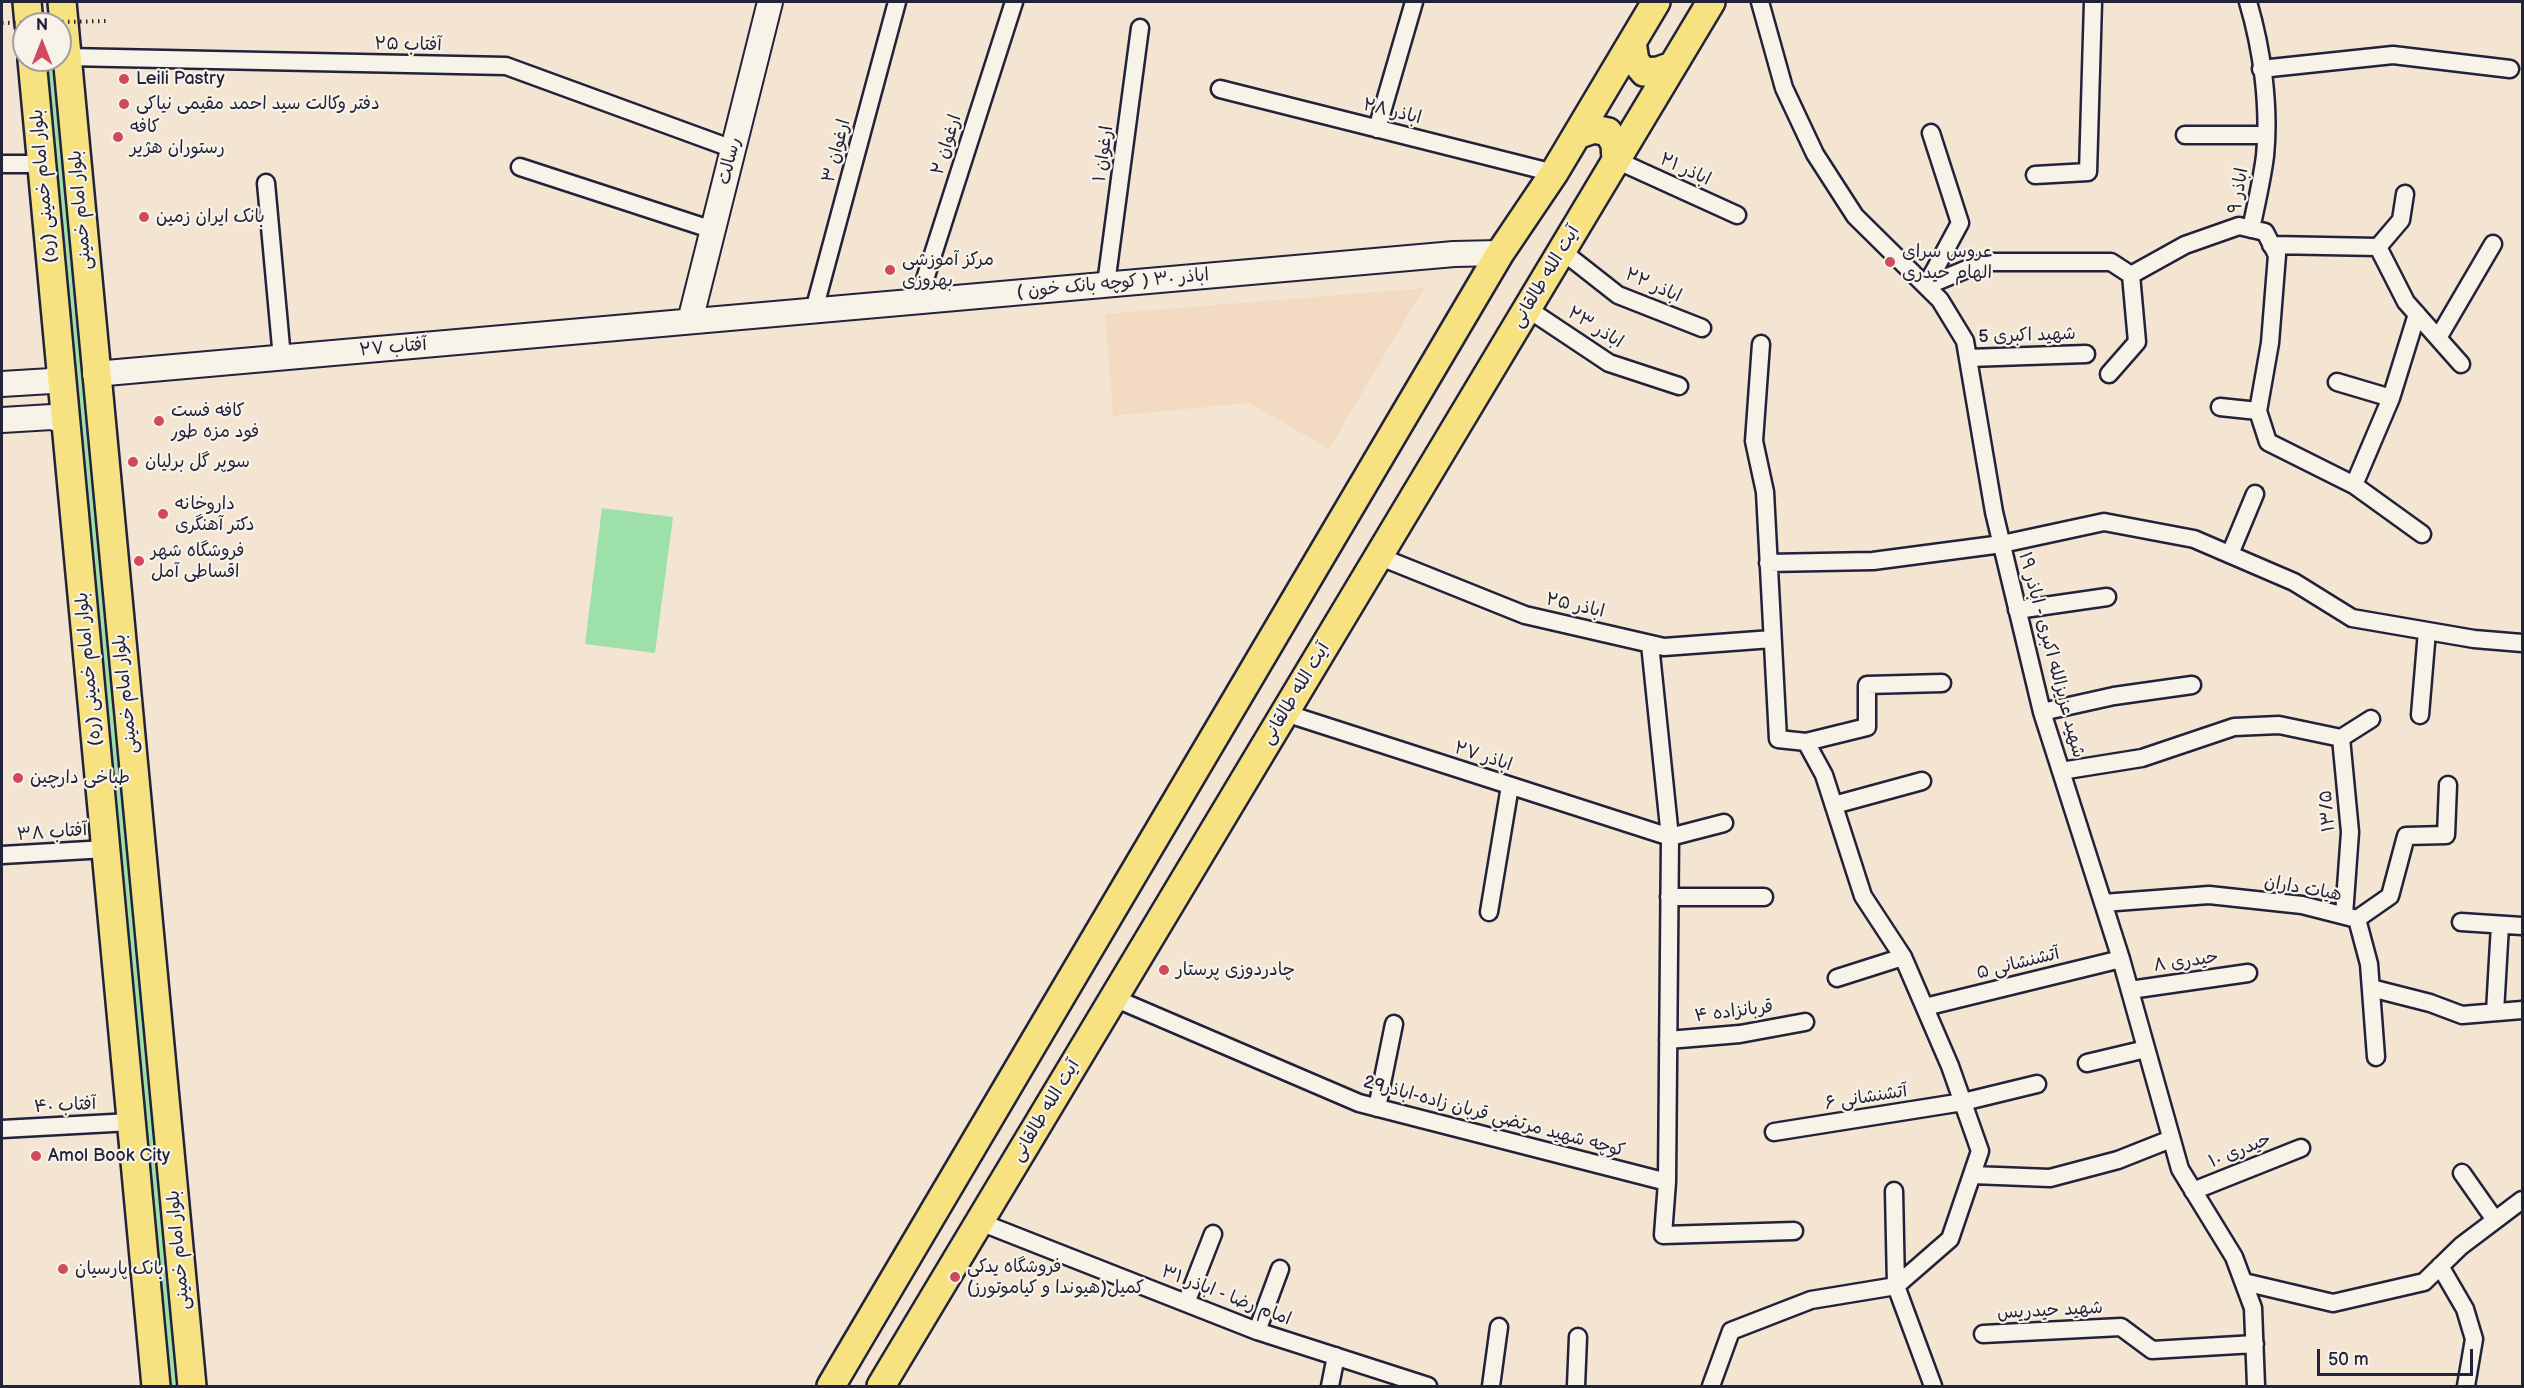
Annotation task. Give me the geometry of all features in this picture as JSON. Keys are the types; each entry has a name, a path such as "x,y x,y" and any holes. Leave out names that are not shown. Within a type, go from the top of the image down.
{"main road":[{"name":"رسالت","path":"690,321 770,2"},
{"path":"831,1386 1500,253 1554,173 1656,2"},
{"name":"آیت الله طالقانی","path":"884,1386 980,1221 1711,2"},
{"path":"1632,42 1635,61 1644,72 1658,71 1672,66"},
{"name":"بلوار امام خمینی (ره)","path":"34,72 156,1386"},
{"name":"بلوار امام خمینی","path":"68,72 192,1386"},
{"path":"1577,135 1594,129 1608,132 1615,144 1616,160"},
{"name":"اباذر ۳۰ ( کوچه بانک خون )","path":"690,321 1454,254 1500,253"},
{"name":"آفتاب ۲۷","path":"95,374 690,321"},
{"path":"2,384 51,381 62,372"},
{"path":"2,420 52,417 67,422"},
{"path":"120,998 155,995"}],"street":[{"name":"ارغوان ۳","path":"814,310 897,2"},
{"name":"ارغوان ۲","path":"918,301 1014,2"},
{"path":"1377,129 1414,2"},
{"name":"شهید عزیزالله اکبری - اباذر ۱۹","path":"1760,2 1784,88 1815,154 1855,216 1940,300 1965,341 2002,544 2042,712 2121,959 2180,1169 2234,1257 2253,1308 2256,1386"},
{"path":"2035,175 2088,172 2093,2"},
{"name":"اباذر ۹","path":"2248,2 2259,39 2265,135 2265,155 2252,229 2265,232 2271,244"},
{"name":"ارغوان ۱","path":"1106,284 1140,28"},
{"path":"2261,69 2393,55 2510,69"},
{"name":"آفتاب ۲۵","path":"72,57 506,66 733,150"},
{"name":"اباذر ۲۸","path":"1220,89 1554,173"},
{"path":"1926,286 1960,223 1931,133"},
{"path":"2185,135 2265,135"},
{"name":"اباذر ۲۱","path":"1616,160 1737,215"},
{"path":"2,164 42,164"},
{"path":"520,167 713,230"},
{"path":"266,183 282,358"},
{"path":"2378,247 2401,220 2405,194"},
{"path":"2131,275 2185,244 2239,226 2252,229"},
{"path":"2438,338 2493,243"},
{"path":"2271,244 2378,247"},
{"path":"2271,244 2277,255 2270,343 2258,411 2268,442 2354,485 2422,534"},
{"path":"2378,247 2406,302 2461,364"},
{"name":"اباذر ۲۲","path":"1562,252 1618,294 1702,328"},
{"path":"1926,286 1984,262 2111,262 2131,275"},
{"path":"2109,374 2137,342 2131,275"},
{"name":"اباذر ۲۳","path":"1528,309 1609,363 1679,386"},
{"path":"2354,485 2391,398 2416,314"},
{"path":"1761,344 1754,441 1765,492 1778,739 1806,742 1867,727 1867,685 1942,683"},
{"name":"شهید اکبری 5","path":"1968,358 2086,354"},
{"path":"2337,382 2391,398"},
{"path":"2220,406 2258,411"},
{"path":"2230,554 2255,494"},
{"path":"1768,563 1873,561 2002,544 2103,522 2194,539 2294,582 2352,618 2474,639 2523,643"},
{"name":"اباذر ۲۵","path":"1378,556 1525,615 1664,647 1772,639"},
{"path":"2018,610 2107,597"},
{"path":"2420,715 2427,631"},
{"path":"1650,644 1670,837 1667,1182 1663,1235 1794,1231"},
{"path":"2042,712 2114,696 2192,685"},
{"name":"اباذر ۲۷","path":"1285,712 1670,837"},
{"path":"2061,771 2142,758 2234,728 2279,725 2341,738 2371,719"},
{"name":"۱۳/۵","path":"2341,738 2350,832 2350,917"},
{"path":"1711,1386 1731,1331 1811,1300 1896,1286 1950,1239 1980,1151 1963,1102 1903,957 1863,896 1824,775 1806,742"},
{"path":"1834,805 1922,781"},
{"path":"2350,917 2390,896 2406,836 2446,835 2448,785"},
{"path":"1489,912 1510,786"},
{"path":"1670,837 1724,823"},
{"name":"آفتاب ۳۸","path":"2,855 106,849"},
{"name":"هیات داران","path":"2103,903 2209,895 2302,905 2350,917 2370,964 2376,1057"},
{"path":"1669,897 1764,897"},
{"path":"2461,922 2523,926"},
{"path":"2495,1012 2499,925"},
{"path":"1837,978 1903,957"},
{"name":"آتشنشانی ۵","path":"1925,1007 2121,959"},
{"name":"حیدری ۸","path":"2130,990 2248,973"},
{"path":"2371,988 2430,1003 2462,1016 2523,1010"},
{"name":"كوچه شهيد مرتضي قربان زاده-اباذر29","path":"1114,998 1359,1103 1667,1182"},
{"name":"قربانزاده ۴","path":"1668,1040 1740,1034 1805,1022"},
{"path":"1377,1108 1394,1024"},
{"path":"2087,1063 2146,1049"},
{"name":"آتشنشانی ۶","path":"1774,1132 1963,1102 2037,1084"},
{"name":"آفتاب ۴۰","path":"2,1129 131,1122"},
{"path":"1972,1175 2050,1178 2118,1160 2171,1139"},
{"name":"حیدری ۱۰","path":"2193,1191 2301,1148"},
{"path":"2462,1173 2495,1220"},
{"path":"1894,1191 1896,1286 1933,1386"},
{"path":"2244,1282 2333,1303 2424,1282 2495,1220 2523,1200"},
{"name":"امام رضا - اباذر ۳۱","path":"980,1221 1257,1331 1420,1385"},
{"path":"1186,1303 1213,1234"},
{"path":"2440,1266 2465,1309 2474,1339 2466,1386"},
{"path":"1257,1331 1280,1269"},
{"path":"1491,1386 1499,1327"},
{"name":"شهید حیدریس","path":"1983,1334 2121,1327 2152,1350 2255,1344"},
{"path":"1576,1386 1578,1337"},
{"path":"1330,1386 1336,1356"}],"path":[{"path":"2,23 109,21"}],"shaded area":[{"path":"1424,288 1329,449 1249,403 1113,416 1105,314"}],"green space":[{"path":"43,72 59,72 181,1386 169,1386"},
{"path":"602,508 673,517 655,653 585,644"}],"place":[{"name":"Leili Pastry","path":"124,79"},
{"name":"دفتر وکالت سید احمد مقیمی نیاکی","path":"124,104"},
{"name":"کافه رستوران هژیر","path":"118,137"},
{"name":"بانک ایران زمین","path":"144,217"},
{"name":"عروس سرای الهام حیدری","path":"1890,262"},
{"name":"مرکز آموزشی بهروزی","path":"890,270"},
{"name":"کافه فست فود مزه طور","path":"159,421"},
{"name":"سوپر گل برلیان","path":"133,462"},
{"name":"داروخانه دکتر آهنگری","path":"163,514"},
{"name":"فروشگاه شهر اقساطی آمل","path":"139,561"},
{"name":"طباخی دارچین","path":"18,778"},
{"name":"چادردوزی پرستار","path":"1164,970"},
{"name":"Amol Book City","path":"36,1156"},
{"name":"بانک پارسیان","path":"63,1269"},
{"name":"فروشگاه يدكي كميل(هیوندا و کیاموتورز)","path":"955,1277"}]}
